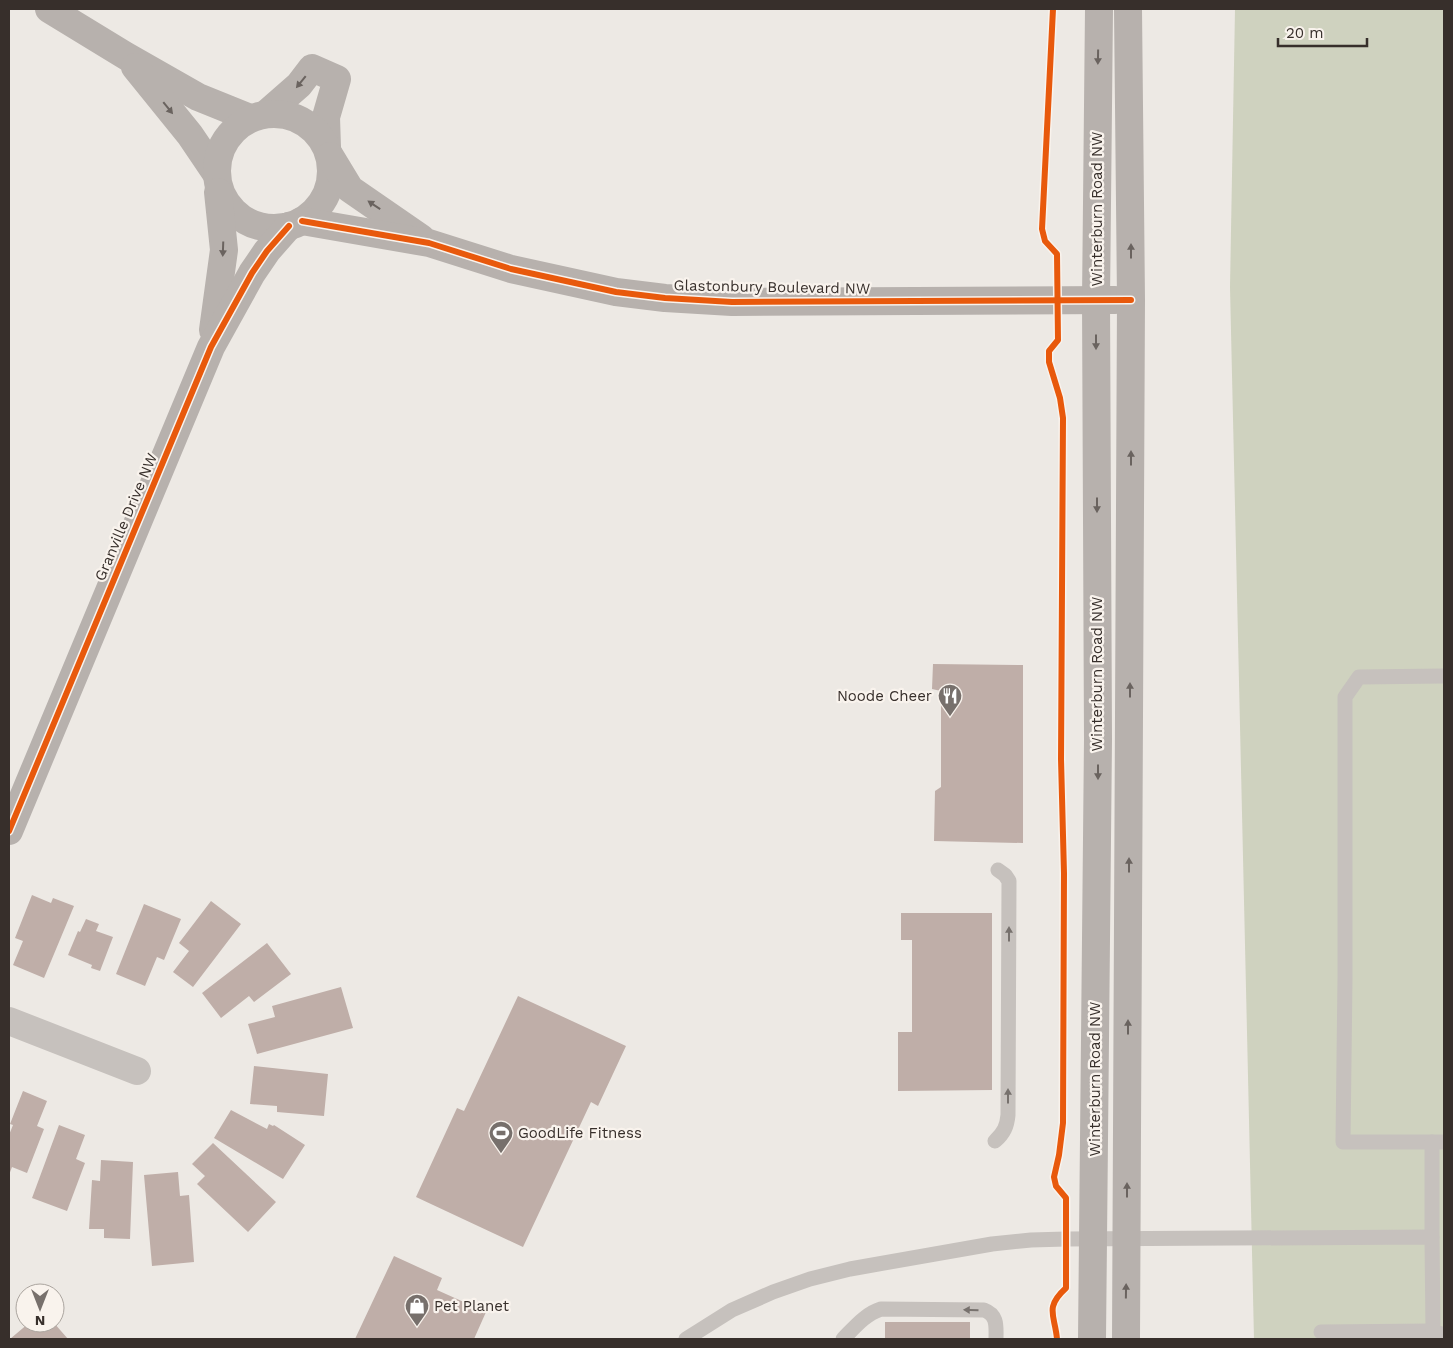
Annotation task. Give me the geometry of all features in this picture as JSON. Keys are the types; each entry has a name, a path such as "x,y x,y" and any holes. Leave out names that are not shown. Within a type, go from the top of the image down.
{"street":[{"name":"Glastonbury Boulevard NW","path":"49,9 126,56 208,102 259,116 286,114 303,121 317,132 350,189 429,243"},
{"name":"Winterburn Road NW","path":"1092,1339 1098,748 1096,300 1099,9"},
{"path":"1126,1339 1131,300 1128,9"},
{"name":"Glastonbury Boulevard NW","path":"126,56 190,135 217,179 223,199 233,212 247,222 263,228 280,228 295,223 429,243 528,273 616,292 665,298 732,302 1131,300"},
{"path":"217,179 216,164 222,145 234,129 259,116 299,85 312,68 337,79 326,117 327,150 331,166 330,184 324,200 312,215 295,223"},
{"name":"Granville Drive NW","path":"211,346 224,250 217,179"},
{"name":"Granville Drive NW","path":"9,831 211,346 252,273 267,251 295,223"},
{"path":"9,1021 137,1071"}],"lane":[{"path":"1321,1332 1439,1333 1432,1237 1438,1142 1343,1142 1345,697 1358,677 1444,676"},
{"path":"995,1141 1002,1135 1008,1124 1010,881 998,870"},
{"path":"686,1339 732,1310 773,1292 810,1279 992,1244 1032,1240 1127,1238 1432,1237"},
{"path":"843,1339 865,1317 874,1311 890,1309 984,1310 991,1312 994,1317 996,1339"}],"green space":[{"path":"1235,9 1444,9 1444,1339 1254,1339 1230,287"}],"building":[{"path":"933,664 1023,665 1023,843 934,841 935,791 941,787 941,691 932,689"},
{"path":"32,895 51,903 53,898 74,906 44,978 13,965 23,941 15,938"},
{"path":"211,901 241,924 193,987 173,972 189,951 179,943"},
{"path":"144,904 181,919 164,960 157,957 145,986 116,974"},
{"path":"901,913 992,913 992,1090 898,1091 898,1032 912,1032 912,940 901,940"},
{"path":"86,919 99,924 96,931 113,937 100,971 91,968 92,965 68,955 78,931 80,932"},
{"path":"267,943 291,974 254,1002 249,996 221,1018 202,993"},
{"path":"341,987 353,1028 257,1054 248,1024 275,1017 272,1006"},
{"name":"GoodLife Fitness","path":"518,996 626,1046 598,1106 591,1102 523,1247 416,1197 457,1108 464,1111"},
{"path":"254,1066 328,1074 324,1116 277,1112 277,1106 250,1104"},
{"path":"23,1091 47,1101 37,1126 44,1129 27,1173 12,1167 9,1175 9,1135 13,1125 10,1124"},
{"path":"231,1110 267,1129 269,1124 274,1125 305,1145 283,1179 214,1138"},
{"path":"59,1125 85,1135 76,1159 85,1163 67,1211 32,1198"},
{"path":"213,1143 276,1202 248,1232 197,1184 205,1176 192,1164"},
{"path":"101,1160 133,1162 130,1239 104,1238 104,1229 89,1229 92,1180 100,1181"},
{"path":"178,1172 180,1196 189,1195 194,1262 152,1266 144,1175"},
{"path":"394,1256 442,1278 437,1290 486,1312 474,1339 355,1339"},
{"path":"885,1322 970,1322 970,1339 885,1339"},
{"path":"17,1333 63,1333 68,1339 10,1339"}],"cycle path":[{"path":"1053,9 1042,229 1045,241 1057,254 1058,340 1049,351 1049,362 1060,398 1063,418 1061,759 1064,873 1063,1123 1054,1177 1056,1186 1066,1198 1066,1288 1059,1295 1053,1307 1057,1339"},
{"path":"302,221 429,243 511,269 616,292 665,298 732,302 1131,300"},
{"path":"9,831 211,347 252,273 267,251 289,226"}],"place":[{"name":"Noode Cheer","path":"950,717"},
{"name":"GoodLife Fitness","path":"501,1154"},
{"name":"Pet Planet","path":"417,1327"}]}
